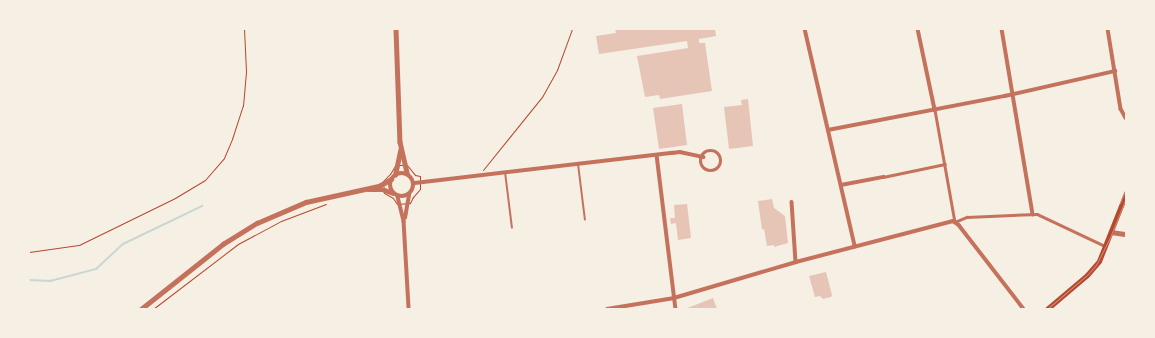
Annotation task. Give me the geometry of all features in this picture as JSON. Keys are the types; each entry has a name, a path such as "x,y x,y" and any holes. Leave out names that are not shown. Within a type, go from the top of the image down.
{"main road":[{"path":"1047,309 1092,270 1099,261 1126,193"}],"street":[{"path":"395,175 398,165 400,145 396,29"},
{"path":"805,29 855,246"},
{"path":"918,29 935,110 955,222 1024,309"},
{"path":"1002,29 1033,214"},
{"path":"1108,29 1121,110 1126,118"},
{"path":"828,130 1013,94 1115,71"},
{"path":"400,145 407,173 417,183"},
{"path":"417,183 680,152 703,157"},
{"path":"709,152 716,153 721,159 720,166 714,171 706,170 702,164 703,157 709,152"},
{"path":"657,155 676,309"},
{"path":"841,185 945,164"},
{"path":"141,309 223,244 257,223 306,202 383,184 395,175 403,172 407,173"},
{"path":"391,179 390,186 393,193"},
{"path":"404,221 409,195 414,190 417,183"},
{"path":"360,190 384,190 398,196 409,195"},
{"path":"398,196 404,221 409,309"},
{"path":"792,202 796,262"},
{"path":"607,309 674,298 796,262 955,222 967,217 1033,214 1041,215 1105,246"},
{"path":"1111,232 1126,234"}],"lane":[{"path":"578,164 585,220"},
{"path":"505,172 512,228"}],"path":[{"path":"29,252 79,245 175,198 205,180 224,158 243,106 246,71 244,29"},
{"path":"486,166 542,97 557,70 572,29"},
{"path":"404,165 407,166 415,175 420,176 417,183 420,189 410,203 397,204 393,198 384,193 382,181 390,174 395,166 404,165"},
{"path":"154,309 238,244 281,221 327,203"}],"building":[{"path":"615,29 715,29 716,36 699,39 699,43 705,43 712,91 660,99 659,95 645,97 637,56 688,48 687,41 599,54 596,36 616,33"},
{"path":"748,99 753,146 729,149 724,107 742,105 741,100"},
{"path":"682,104 687,145 659,149 653,108"},
{"path":"772,199 774,208 785,216 788,243 774,247 774,245 767,246 764,229 762,230 758,201"},
{"path":"687,204 691,238 678,240 676,223 671,224 670,218 675,218 674,205"},
{"path":"826,272 832,295 831,297 823,299 820,296 815,297 809,276"},
{"path":"713,298 717,309 685,309"}],"waterway":[{"path":"29,280 50,281 96,269 123,244 202,206"}],"tram line":[{"path":"1120,203 1126,188"},
{"path":"1047,309 1087,275 1096,265 1111,235 1126,198"}]}
